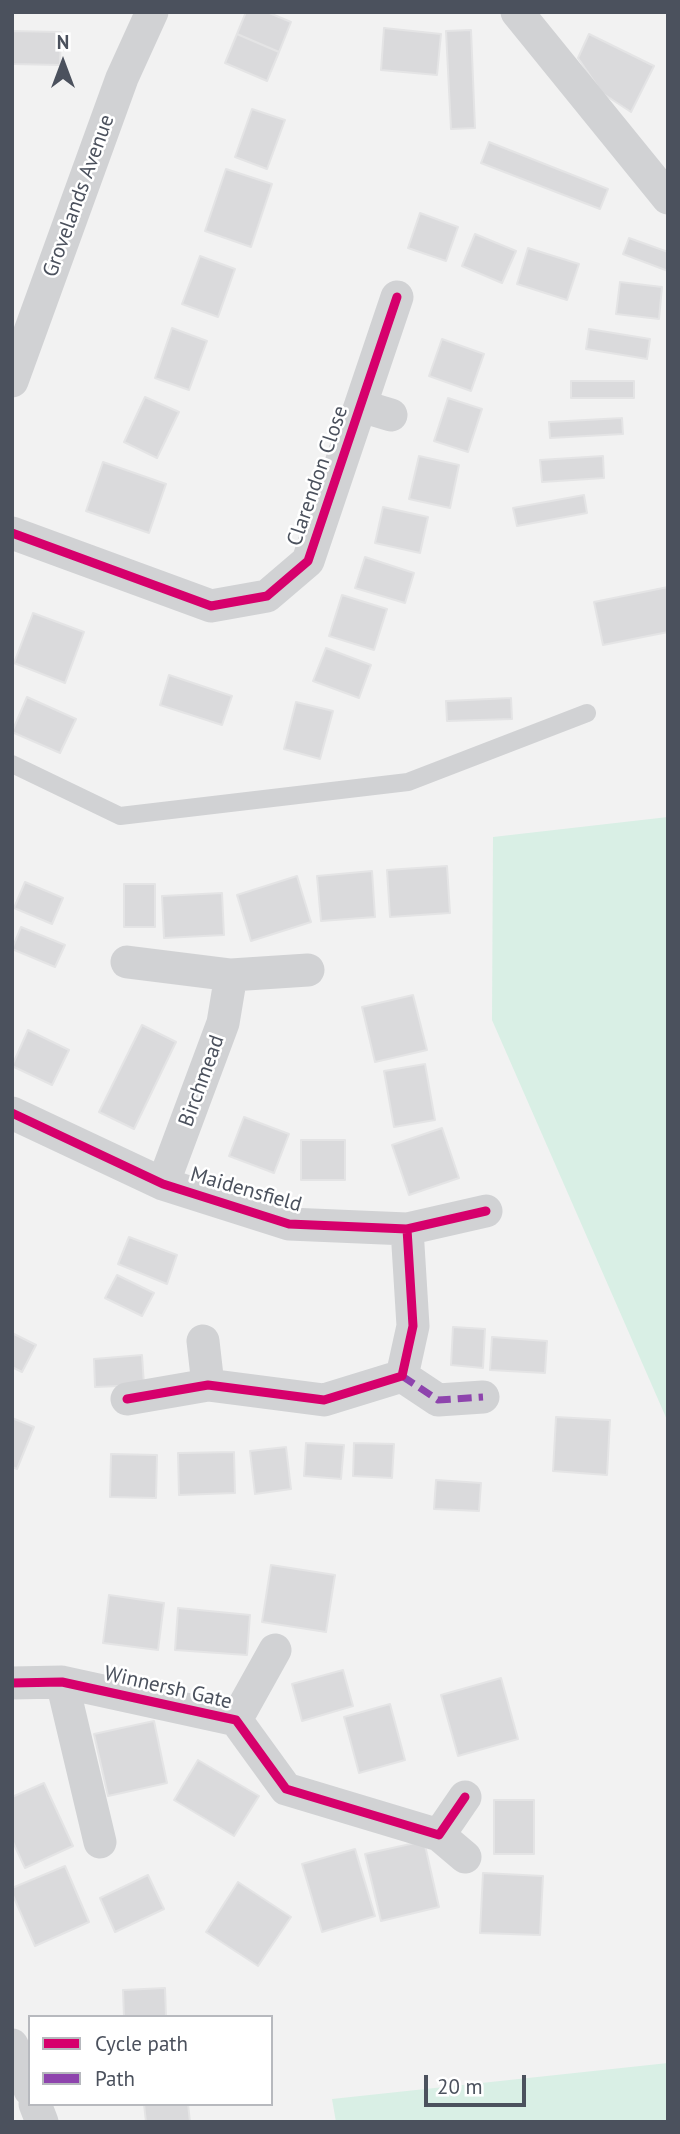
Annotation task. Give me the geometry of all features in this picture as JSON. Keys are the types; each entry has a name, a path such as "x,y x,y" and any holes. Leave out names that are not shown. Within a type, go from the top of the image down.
{"street":[{"name":"Grovelands Avenue","path":"12,382 122,78 152,12"},
{"path":"517,12 668,198"},
{"name":"Clarendon Close","path":"12,533 211,606 267,596 307,561 376,411 397,297"},
{"path":"127,962 231,975 308,970"},
{"name":"Birchmead","path":"163,1184 223,1023 231,975"},
{"name":"Maidensfield","path":"12,1113 163,1184 289,1224 407,1229 486,1212"},
{"path":"402,1376 413,1326 407,1229"},
{"path":"202,1341 208,1385"},
{"path":"127,1399 208,1385 324,1400 402,1376"},
{"path":"402,1376 438,1400 483,1397"},
{"name":"Winnersh Gate","path":"236,1720 275,1650"},
{"path":"62,1682 100,1842"},
{"name":"Winnersh Gate","path":"12,1683 62,1682 236,1720 286,1789 439,1835 466,1857"},
{"path":"439,1835 465,1797"},
{"path":"12,2045 28,2085"}],"lane":[{"path":"12,764 120,816 408,782 587,713"}],"green space":[{"path":"668,817 668,1422 492,1020 493,837"},
{"path":"668,2063 668,2122 336,2122 332,2099"}],"building":[{"path":"246,12 267,12 291,22 279,52 237,34"},
{"path":"384,28 441,34 437,75 381,70"},
{"path":"471,30 475,128 451,129 446,31"},
{"path":"12,31 61,32 60,65 12,64"},
{"path":"237,34 279,52 267,81 225,63"},
{"path":"589,34 654,66 631,112 602,93 578,58"},
{"path":"252,109 285,120 267,169 235,157"},
{"path":"489,142 608,189 600,209 481,163"},
{"path":"226,169 272,184 251,247 205,231"},
{"path":"420,213 458,227 446,261 408,248"},
{"path":"475,234 516,251 502,283 462,266"},
{"path":"629,238 668,252 668,271 623,254"},
{"path":"528,248 579,264 567,300 517,284"},
{"path":"200,256 235,269 218,317 182,304"},
{"path":"620,282 662,287 659,319 616,314"},
{"path":"172,328 207,341 189,390 155,378"},
{"path":"589,329 650,339 647,359 586,349"},
{"path":"442,339 484,354 471,391 429,376"},
{"path":"571,381 634,381 634,398 571,398"},
{"path":"145,397 179,412 157,458 124,442"},
{"path":"448,398 482,409 468,452 434,441"},
{"path":"622,418 623,434 550,438 549,422"},
{"path":"419,456 459,465 450,508 409,499"},
{"path":"603,456 604,478 542,482 540,460"},
{"path":"103,462 166,484 149,533 86,511"},
{"path":"584,495 587,513 517,526 513,508"},
{"path":"383,507 428,517 420,553 375,543"},
{"path":"365,557 414,573 405,603 355,588"},
{"path":"668,587 668,632 603,645 594,602"},
{"path":"342,595 387,609 374,650 329,636"},
{"path":"33,613 84,632 65,683 14,663"},
{"path":"326,648 371,665 359,698 313,681"},
{"path":"169,675 232,696 222,725 160,705"},
{"path":"27,697 76,719 60,753 12,732"},
{"path":"511,698 512,719 447,721 446,701"},
{"path":"296,702 333,711 320,759 284,749"},
{"path":"447,866 450,913 390,917 387,870"},
{"path":"372,871 375,917 321,921 317,876"},
{"path":"297,876 311,922 251,941 237,895"},
{"path":"25,882 63,898 52,924 14,908"},
{"path":"124,884 155,884 155,927 124,927"},
{"path":"222,893 224,935 164,938 162,896"},
{"path":"21,927 65,945 55,967 12,949"},
{"path":"413,995 427,1050 375,1062 362,1007"},
{"path":"142,1025 176,1042 134,1129 99,1112"},
{"path":"28,1030 69,1050 52,1085 12,1066"},
{"path":"425,1064 435,1120 394,1127 384,1071"},
{"path":"244,1117 289,1134 274,1173 229,1156"},
{"path":"442,1128 459,1178 409,1195 392,1145"},
{"path":"301,1140 345,1140 345,1180 301,1180"},
{"path":"129,1237 177,1255 167,1284 118,1264"},
{"path":"117,1275 154,1293 142,1316 105,1298"},
{"path":"453,1327 485,1329 483,1368 451,1365"},
{"path":"12,1333 36,1345 22,1372 12,1367"},
{"path":"492,1337 547,1341 545,1373 490,1370"},
{"path":"142,1355 144,1385 95,1387 94,1359"},
{"path":"556,1417 610,1420 607,1475 553,1471"},
{"path":"12,1418 34,1427 17,1469 12,1467"},
{"path":"306,1443 344,1445 341,1479 304,1476"},
{"path":"354,1443 394,1444 392,1478 353,1476"},
{"path":"286,1447 291,1489 255,1494 250,1451"},
{"path":"234,1452 235,1493 179,1495 178,1453"},
{"path":"111,1454 157,1455 156,1498 110,1497"},
{"path":"436,1480 481,1483 479,1511 434,1509"},
{"path":"271,1565 335,1575 326,1632 262,1622"},
{"path":"109,1595 164,1603 158,1650 103,1643"},
{"path":"178,1608 250,1615 247,1655 175,1650"},
{"path":"343,1670 353,1706 302,1721 292,1684"},
{"path":"501,1678 518,1739 458,1756 441,1695"},
{"path":"390,1704 405,1760 359,1773 344,1717"},
{"path":"154,1721 167,1783 108,1796 94,1734"},
{"path":"198,1760 259,1796 234,1836 174,1800"},
{"path":"44,1783 73,1846 25,1868 12,1840 12,1797"},
{"path":"494,1800 534,1800 534,1854 494,1854"},
{"path":"424,1841 439,1907 381,1921 365,1854"},
{"path":"355,1849 375,1916 322,1932 302,1864"},
{"path":"65,1866 89,1922 35,1946 12,1888"},
{"path":"483,1873 543,1876 540,1935 480,1933"},
{"path":"148,1875 164,1909 115,1932 100,1898"},
{"path":"238,1882 291,1917 258,1966 206,1932"},
{"path":"165,1988 166,2015 124,2015 123,1990"},
{"path":"144,2106 188,2106 190,2122 146,2122"}],"marked path":[{"path":"402,1376 438,1400 483,1397"}],"cycle path":[{"path":"12,533 211,606 267,596 308,561 397,297"},
{"path":"12,1113 163,1184 289,1224 407,1229 486,1211"},
{"path":"127,1399 208,1385 324,1400 402,1376 413,1326 407,1229"},
{"path":"12,1683 62,1682 236,1720 286,1789 439,1835 465,1797"}]}
